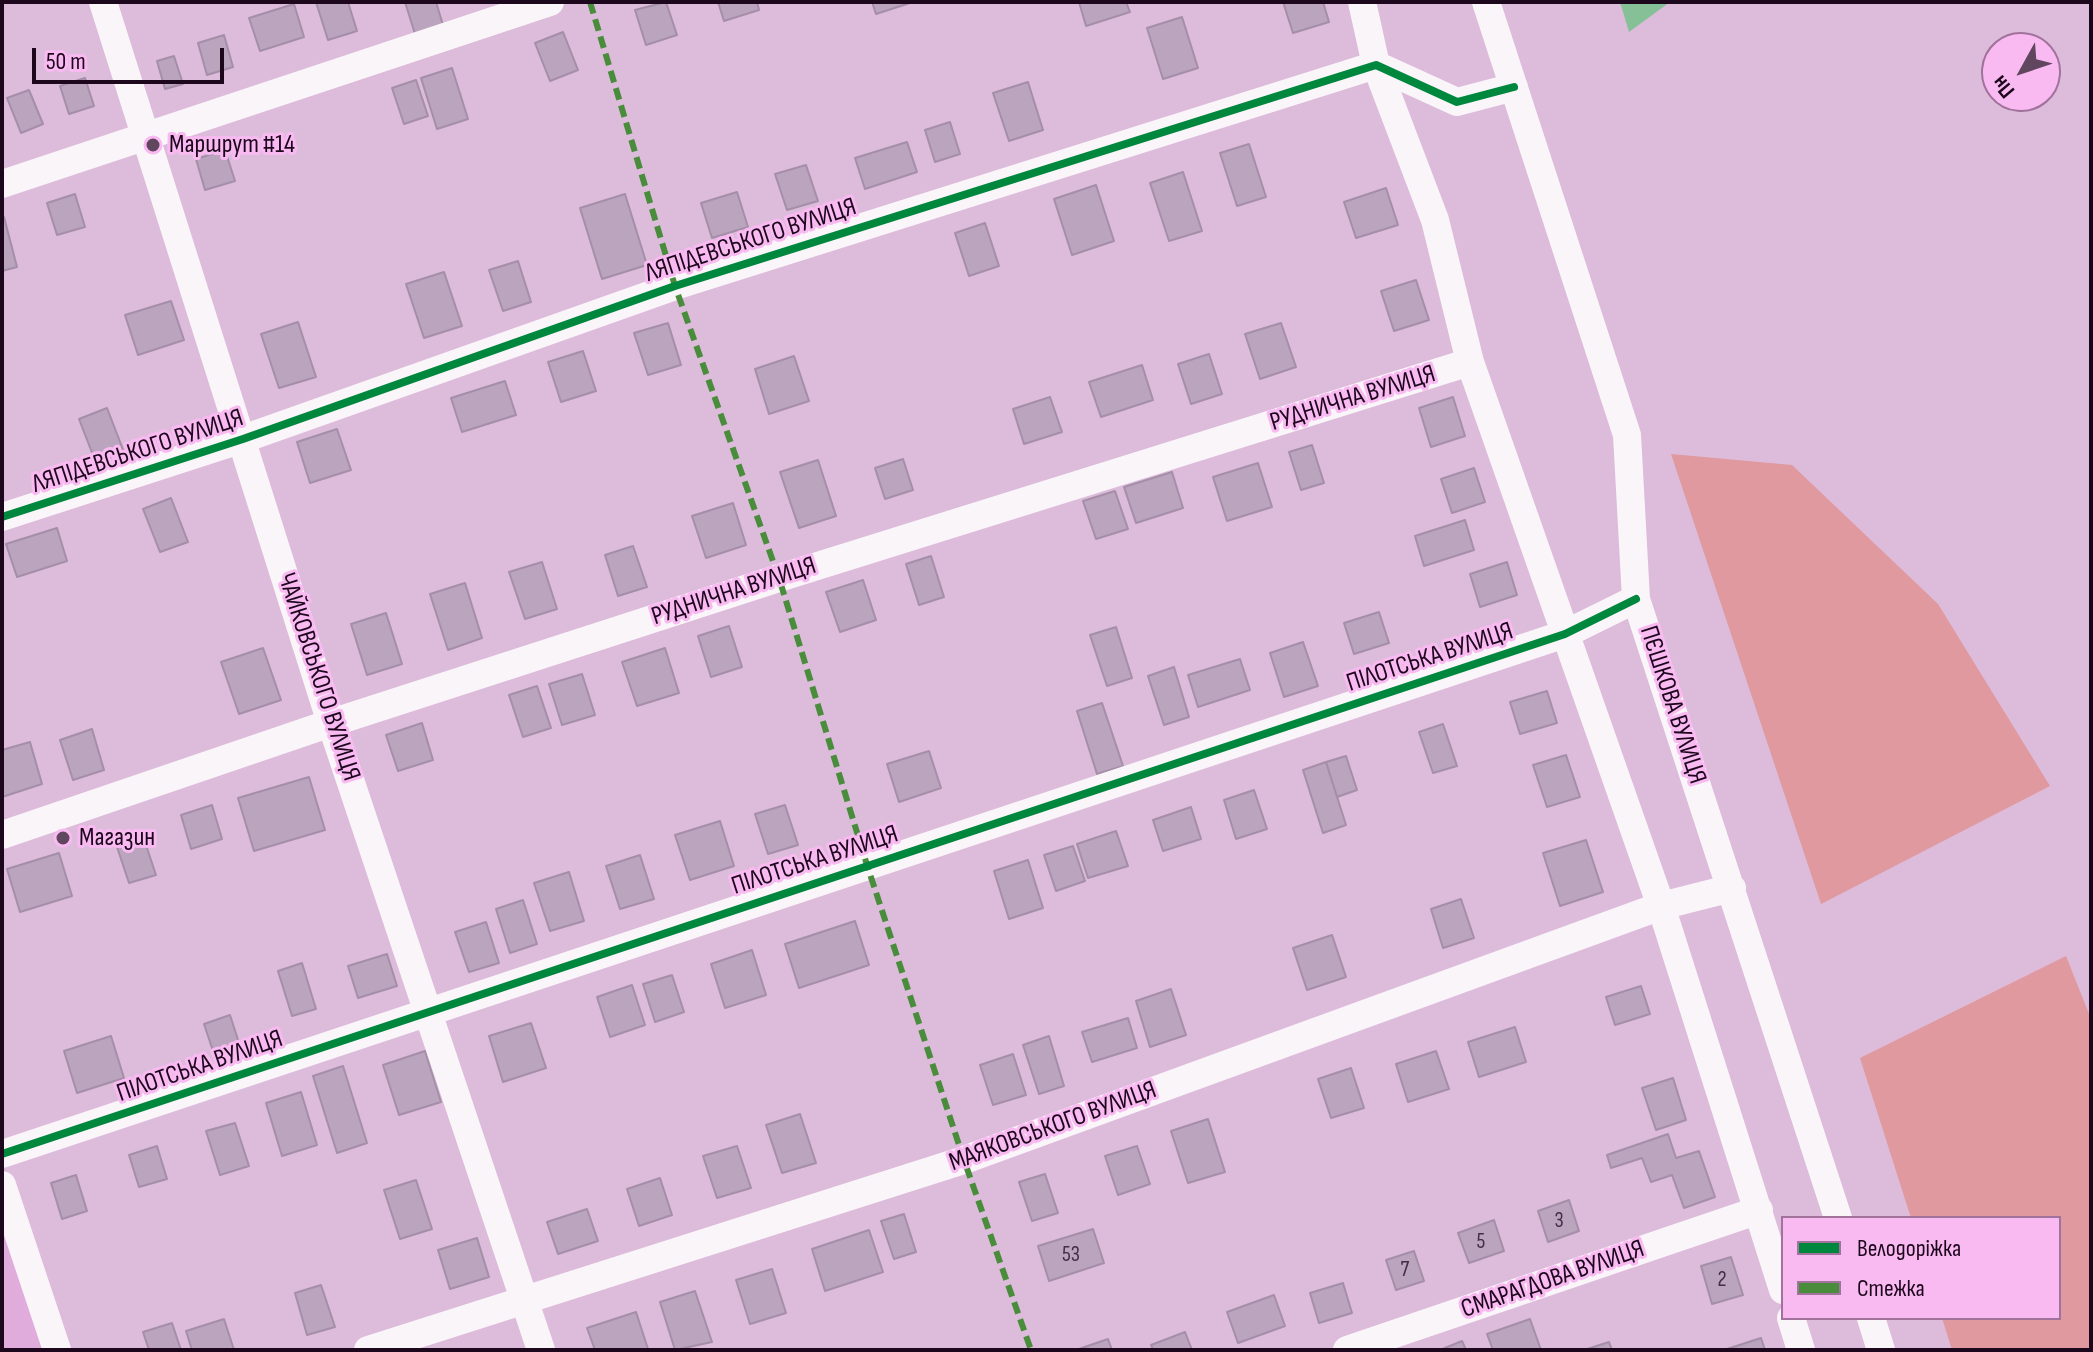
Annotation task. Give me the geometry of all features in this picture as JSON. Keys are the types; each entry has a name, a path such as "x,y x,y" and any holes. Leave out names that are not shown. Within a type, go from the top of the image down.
{"street":[{"name":"ЧАЙКОВСЬКОГО ВУЛИЦЯ","path":"103,2 331,723 541,1350"},
{"path":"2,184 144,134 550,2"},
{"path":"1362,2 1376,65 1435,220 1470,362 1661,906 1781,1283"},
{"name":"ПЄШКОВА ВУЛИЦЯ","path":"1486,2 1627,435 1636,599 1837,1216"},
{"path":"1376,65 1457,102 1514,87"},
{"name":"ЛЯПІДЕВСЬКОГО ВУЛИЦЯ","path":"2,517 243,439 675,286 1376,65"},
{"name":"РУДНИЧНА ВУЛИЦЯ","path":"2,835 331,723 794,573 1470,362"},
{"name":"ПІЛОТСЬКА ВУЛИЦЯ","path":"2,1154 1565,634 1636,599"},
{"name":"МАЯКОВСЬКОГО ВУЛИЦЯ","path":"368,1350 964,1160 1661,906 1732,888"},
{"path":"2,1185 57,1350"},
{"name":"СМАРАГДОВА ВУЛИЦЯ","path":"1347,1350 1759,1210"},
{"path":"1792,1320 1801,1350"},
{"path":"1872,1320 1881,1350"}],"shaded area":[{"path":"1620,2 1670,2 1629,32"},
{"path":"1671,454 1792,465 1938,604 2050,786 1821,904"},
{"path":"2066,956 2091,1019 2091,1350 1952,1350 1943,1320 2061,1320 2061,1216 1910,1216 1860,1058"},
{"path":"2,1223 46,1350 2,1350"}],"building":[{"path":"316,2 348,2 357,31 328,40"},
{"path":"405,2 436,2 443,25 415,34"},
{"path":"666,2 677,35 646,45 635,10"},
{"path":"718,2 757,2 759,10 724,21"},
{"path":"872,2 913,2 876,14"},
{"path":"1079,2 1126,2 1130,12 1086,26"},
{"path":"1283,2 1323,2 1329,22 1293,33"},
{"path":"294,4 304,37 260,51 249,18"},
{"path":"1182,17 1198,68 1163,79 1147,28"},
{"path":"563,32 578,70 550,81 535,43"},
{"path":"224,35 233,67 207,75 198,43"},
{"path":"174,56 183,84 165,89 157,61"},
{"path":"452,68 468,119 437,129 421,78"},
{"path":"85,78 94,106 69,114 60,86"},
{"path":"416,80 428,116 404,124 392,88"},
{"path":"1028,82 1043,130 1009,141 993,93"},
{"path":"29,90 43,124 21,133 7,98"},
{"path":"950,122 960,154 935,162 925,130"},
{"path":"907,142 917,172 865,189 855,158"},
{"path":"1249,144 1266,197 1237,206 1220,153"},
{"path":"225,150 235,181 205,190 196,159"},
{"path":"806,165 818,201 787,210 775,174"},
{"path":"1183,172 1202,231 1169,241 1150,183"},
{"path":"1096,185 1114,241 1072,255 1054,199"},
{"path":"1386,188 1398,225 1356,238 1344,202"},
{"path":"737,192 748,227 712,238 701,203"},
{"path":"75,194 85,227 57,235 47,203"},
{"path":"625,194 647,265 602,279 580,208"},
{"path":"2,218 17,267 2,271"},
{"path":"985,223 999,266 969,276 955,233"},
{"path":"518,261 531,302 503,311 489,270"},
{"path":"444,272 462,326 424,338 406,284"},
{"path":"1416,280 1429,320 1394,331 1381,291"},
{"path":"171,301 184,340 138,355 125,315"},
{"path":"298,322 316,377 279,388 261,334"},
{"path":"668,323 681,365 648,375 634,333"},
{"path":"1281,323 1296,367 1260,379 1245,334"},
{"path":"583,351 596,391 561,402 548,362"},
{"path":"1209,354 1222,394 1191,404 1178,364"},
{"path":"794,356 809,401 769,414 755,369"},
{"path":"1142,365 1153,400 1101,417 1089,382"},
{"path":"505,381 516,415 462,432 451,398"},
{"path":"1050,397 1062,432 1024,444 1013,409"},
{"path":"1453,397 1465,436 1431,447 1419,408"},
{"path":"107,408 124,452 96,463 79,419"},
{"path":"337,429 351,470 310,483 297,442"},
{"path":"1312,445 1324,483 1301,490 1289,452"},
{"path":"903,459 913,490 885,499 875,468"},
{"path":"818,460 836,516 799,528 780,472"},
{"path":"1258,463 1272,507 1227,521 1213,477"},
{"path":"1474,468 1485,502 1452,513 1441,479"},
{"path":"1172,472 1183,508 1136,523 1124,487"},
{"path":"1115,491 1128,529 1096,539 1083,501"},
{"path":"171,498 188,542 160,552 143,509"},
{"path":"733,503 746,545 706,558 692,516"},
{"path":"1465,520 1474,550 1424,566 1415,536"},
{"path":"57,528 67,561 17,577 6,544"},
{"path":"633,546 647,587 618,596 605,555"},
{"path":"931,556 944,597 919,605 906,564"},
{"path":"542,562 557,609 525,619 509,572"},
{"path":"1507,562 1517,595 1480,607 1470,574"},
{"path":"863,580 876,620 840,632 826,592"},
{"path":"465,583 482,638 448,650 430,594"},
{"path":"1379,612 1389,643 1354,654 1344,623"},
{"path":"386,613 402,664 367,675 351,624"},
{"path":"729,626 742,667 711,677 698,636"},
{"path":"1116,627 1132,678 1107,686 1090,635"},
{"path":"1303,642 1318,686 1284,697 1270,653"},
{"path":"263,648 281,700 239,714 221,662"},
{"path":"665,648 679,693 637,706 622,662"},
{"path":"1240,659 1250,690 1198,707 1188,675"},
{"path":"1174,667 1189,717 1164,725 1148,676"},
{"path":"582,674 595,715 562,725 549,684"},
{"path":"537,686 551,728 523,737 509,695"},
{"path":"1547,691 1557,723 1520,734 1510,702"},
{"path":"1102,703 1123,766 1097,774 1077,711"},
{"path":"422,723 433,760 398,771 386,735"},
{"path":"1443,724 1457,766 1433,773 1419,732"},
{"path":"92,729 104,770 73,780 60,740"},
{"path":"30,742 42,784 2,797 2,750"},
{"path":"929,751 941,788 899,802 887,764"},
{"path":"1566,755 1580,797 1547,807 1533,765"},
{"path":"1346,756 1357,790 1337,797 1326,762"},
{"path":"1326,762 1346,825 1323,833 1303,770"},
{"path":"309,777 325,830 254,851 238,798"},
{"path":"1254,790 1267,829 1236,839 1224,800"},
{"path":"212,805 222,839 191,849 181,815"},
{"path":"785,805 798,845 768,854 755,814"},
{"path":"1191,807 1201,839 1163,851 1153,820"},
{"path":"720,821 734,866 690,880 675,835"},
{"path":"1116,831 1128,866 1088,878 1077,844"},
{"path":"142,833 156,875 129,883 115,841"},
{"path":"1586,840 1603,892 1560,906 1543,853"},
{"path":"1073,846 1085,881 1056,891 1044,855"},
{"path":"59,853 72,896 20,912 7,869"},
{"path":"640,855 654,899 620,909 606,866"},
{"path":"1028,860 1043,908 1009,919 994,871"},
{"path":"569,872 584,921 550,931 534,883"},
{"path":"1461,899 1474,938 1443,948 1431,909"},
{"path":"523,900 537,944 510,953 496,909"},
{"path":"855,921 869,965 799,988 785,944"},
{"path":"486,922 499,963 469,972 455,932"},
{"path":"1332,935 1346,977 1307,990 1293,948"},
{"path":"752,950 766,995 725,1008 711,964"},
{"path":"387,954 397,986 358,998 348,966"},
{"path":"302,963 316,1009 292,1016 278,971"},
{"path":"672,975 684,1012 655,1022 643,984"},
{"path":"632,985 645,1025 610,1037 597,997"},
{"path":"1641,986 1650,1014 1615,1025 1606,997"},
{"path":"1171,989 1186,1035 1150,1047 1136,1001"},
{"path":"230,1015 239,1043 213,1051 204,1024"},
{"path":"1128,1018 1137,1048 1092,1062 1082,1032"},
{"path":"531,1023 546,1068 503,1082 489,1036"},
{"path":"1515,1027 1526,1062 1479,1077 1468,1042"},
{"path":"111,1036 124,1078 77,1093 64,1051"},
{"path":"1049,1036 1064,1086 1039,1094 1023,1045"},
{"path":"425,1051 441,1102 399,1115 383,1065"},
{"path":"1436,1051 1449,1089 1408,1102 1396,1064"},
{"path":"1013,1054 1026,1095 993,1105 980,1065"},
{"path":"343,1066 367,1143 337,1153 313,1076"},
{"path":"1351,1068 1364,1108 1331,1118 1318,1079"},
{"path":"1673,1078 1686,1120 1656,1130 1642,1088"},
{"path":"301,1092 317,1145 282,1156 266,1103"},
{"path":"800,1114 816,1163 782,1173 766,1125"},
{"path":"1208,1119 1225,1172 1188,1183 1171,1131"},
{"path":"235,1123 249,1166 220,1175 206,1131"},
{"path":"1668,1134 1676,1158 1699,1151 1715,1197 1684,1208 1672,1175 1651,1182 1642,1158 1611,1168 1607,1155"},
{"path":"157,1146 167,1179 139,1187 129,1155"},
{"path":"737,1146 751,1188 717,1198 703,1156"},
{"path":"1137,1146 1150,1184 1118,1195 1105,1156"},
{"path":"1045,1174 1058,1213 1032,1221 1019,1182"},
{"path":"76,1175 87,1211 62,1219 51,1183"},
{"path":"660,1178 672,1215 639,1226 627,1189"},
{"path":"416,1180 432,1229 400,1239 384,1190"},
{"path":"1569,1200 1579,1231 1548,1242 1538,1211"},
{"path":"587,1209 598,1241 558,1254 547,1222"},
{"path":"904,1214 916,1252 894,1259 881,1221"},
{"path":"1494,1220 1504,1251 1469,1263 1458,1233"},
{"path":"1093,1229 1104,1263 1049,1281 1038,1246"},
{"path":"869,1230 883,1272 825,1291 812,1249"},
{"path":"477,1238 489,1277 450,1289 438,1250"},
{"path":"1414,1251 1424,1281 1396,1290 1386,1260"},
{"path":"1731,1257 1743,1295 1712,1304 1701,1266"},
{"path":"772,1269 786,1313 750,1324 736,1280"},
{"path":"1343,1283 1352,1313 1319,1323 1310,1293"},
{"path":"321,1285 335,1327 307,1335 295,1293"},
{"path":"695,1291 712,1342 675,1350 660,1302"},
{"path":"1274,1295 1285,1326 1238,1343 1227,1312"},
{"path":"636,1312 648,1349 595,1350 587,1328"},
{"path":"224,1319 234,1350 192,1350 186,1331"},
{"path":"1530,1319 1541,1350 1493,1350 1487,1334"},
{"path":"172,1323 181,1350 149,1350 143,1332"},
{"path":"1185,1332 1192,1350 1153,1350 1151,1345"},
{"path":"1761,1338 1765,1350 1724,1350"},
{"path":"1108,1339 1112,1350 1076,1350"},
{"path":"1462,1341 1466,1350 1440,1350"},
{"path":"1609,1342 1612,1350 1584,1350"}],"marked path":[{"path":"590,2 675,286 779,578 867,865 964,1160 1031,1350"}],"cycle path":[{"path":"2,517 243,439 675,286 1376,65 1457,102 1514,87"},
{"path":"2,1154 1565,634 1636,599"}],"place":[{"name":"Маршрут #14","path":"153,145"},
{"name":"Магазин","path":"63,838"}]}
